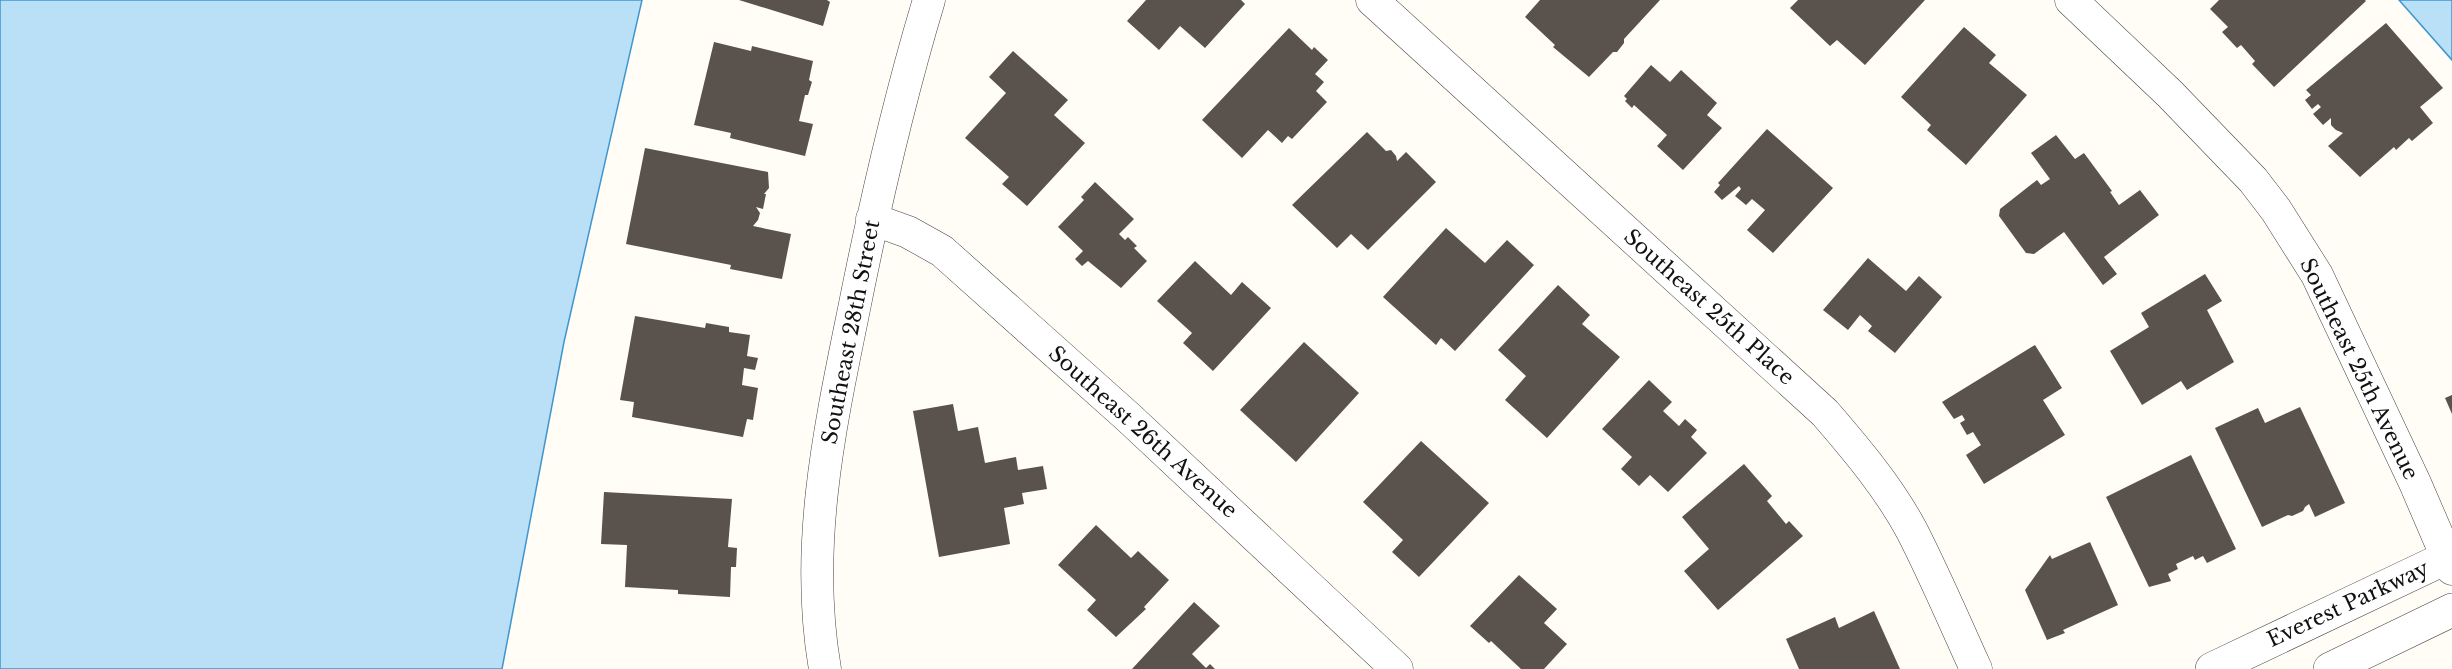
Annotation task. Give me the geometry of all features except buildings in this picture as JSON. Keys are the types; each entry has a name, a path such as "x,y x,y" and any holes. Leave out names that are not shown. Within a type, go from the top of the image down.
{"street":[{"name":"Southeast 28th Street","path":"825,669 815,590 820,503 832,417 872,219 914,50 929,0"},
{"name":"Southeast 25th Place","path":"1372,0 1825,413 1886,489 1911,531 1976,669"},
{"name":"Southeast 25th Avenue","path":"2071,0 2170,94 2253,180 2276,210 2317,275 2450,560"},
{"name":"Southeast 26th Avenue","path":"872,219 908,232 942,251 1137,425 1397,669"},
{"name":"Everest Parkway","path":"2212,669 2450,560"},
{"path":"2330,669 2452,610"}],"water":[{"path":"0,0 642,0 564,342 502,669 0,669"},
{"path":"2399,0 2452,0 2452,60"}]}
